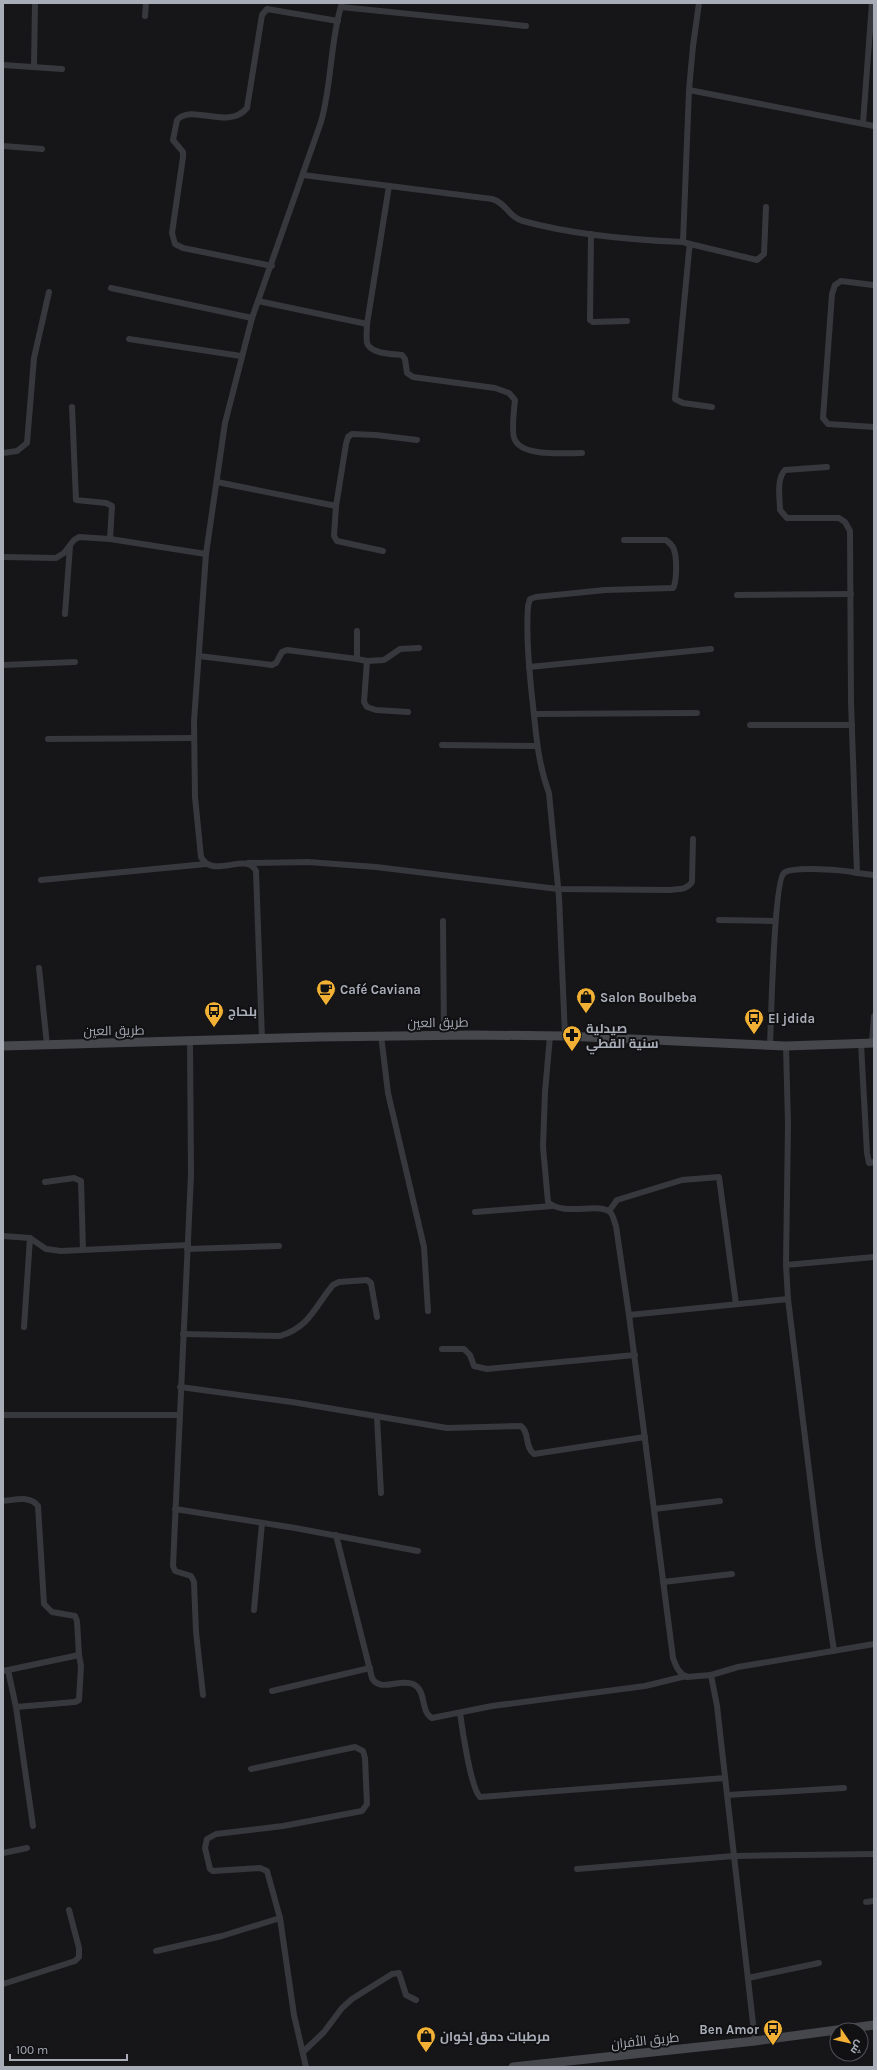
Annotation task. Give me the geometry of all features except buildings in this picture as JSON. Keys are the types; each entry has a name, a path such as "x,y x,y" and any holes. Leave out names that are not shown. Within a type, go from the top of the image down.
{"main road":[{"name":"طريق العين","path":"3,1046 381,1035 565,1036 786,1046 873,1043"},
{"name":"طريق الأفران","path":"513,2067 755,2041 874,2025"}],"street":[{"path":"34,66 35,3"},
{"path":"145,16 146,3"},
{"path":"682,242 689,90 699,3"},
{"path":"863,123 872,35 872,3"},
{"path":"206,864 201,857 199,842 195,797 194,738 206,554 218,482 225,423 252,318 272,266 327,102 338,21 342,5 526,26"},
{"path":"272,266 183,248 175,244 172,233 183,152 173,140 177,120 185,114 234,117 242,114 247,108 262,14 267,8 338,21"},
{"path":"3,65 62,69"},
{"path":"867,80 874,80"},
{"path":"689,90 874,126"},
{"path":"3,146 42,149"},
{"path":"303,175 492,199 500,201 517,220 591,234 682,242 757,260 764,254 766,206"},
{"path":"390,186 367,324 367,344 376,351 402,355 405,359 407,373 413,377 495,388 509,393 514,400 514,439 520,448 530,451 582,454"},
{"path":"591,234 590,320 593,322 627,321"},
{"path":"690,244 675,399 683,403 712,407"},
{"path":"873,286 841,281 835,285 832,294 822,418 828,424 874,427"},
{"path":"111,288 252,318"},
{"path":"3,452 17,451 27,443 34,358 49,292"},
{"path":"258,301 367,324"},
{"path":"129,340 241,356"},
{"path":"72,407 76,500 106,503 112,506 110,539"},
{"path":"383,551 337,541 334,536 336,506 348,437 352,434 376,435 417,440"},
{"path":"826,467 785,470 782,473 780,482 780,510 787,518 839,518 845,522 850,531 852,725 857,873"},
{"path":"218,482 336,506"},
{"path":"3,557 56,558 64,553 74,540 79,537 110,539 206,554"},
{"path":"565,1036 558,889 549,793 543,779 536,746 529,667 527,610 532,598 605,590 671,589 675,586 674,549 671,544 666,540 624,540"},
{"path":"65,614 70,546"},
{"path":"737,595 851,594"},
{"path":"357,631 357,659"},
{"path":"199,656 272,665 276,663 282,652 287,650 367,661 384,660 400,649 419,648"},
{"path":"529,667 711,649"},
{"path":"367,661 364,702 367,707 376,710 408,712"},
{"path":"3,665 75,662"},
{"path":"534,714 697,713"},
{"path":"750,725 852,725"},
{"path":"48,739 194,738"},
{"path":"442,745 536,746"},
{"path":"41,880 206,864 213,867 247,863 308,862 376,867 558,889 684,889 689,887 692,882 693,839"},
{"path":"247,863 253,866 256,871 262,1039"},
{"path":"770,1045 775,921 780,881 783,873 805,870 843,870 874,875"},
{"path":"719,920 775,921"},
{"path":"443,921 444,1036"},
{"path":"39,968 47,1045"},
{"path":"873,1043 874,1016"},
{"path":"381,1035 388,1092 424,1247 428,1311"},
{"path":"550,1036 545,1092 543,1147 548,1202 558,1209 609,1211"},
{"path":"190,1041 191,1175 180,1387 173,1566 175,1571 191,1576 194,1582 196,1632 203,1695"},
{"path":"861,1044 869,1163 874,1162"},
{"path":"786,1046 788,1124 786,1265 788,1298 818,1543 834,1651"},
{"path":"609,1211 617,1200 682,1180 719,1177 736,1304"},
{"path":"45,1182 74,1178 81,1181 83,1250"},
{"path":"475,1212 552,1206"},
{"path":"609,1211 616,1226 635,1355 673,1658 677,1668 686,1676"},
{"path":"3,1236 30,1238 46,1249 61,1251 279,1246"},
{"path":"24,1327 30,1238"},
{"path":"786,1265 874,1257"},
{"path":"183,1334 280,1336 301,1327 319,1306 333,1285 349,1281 367,1280 371,1283 377,1317"},
{"path":"629,1315 788,1298"},
{"path":"442,1350 464,1349 470,1355 474,1366 487,1369 635,1355"},
{"path":"180,1387 292,1402 447,1428 521,1426 526,1432 530,1451 538,1454 645,1437"},
{"path":"3,1415 179,1415"},
{"path":"378,1416 381,1494"},
{"path":"3,1501 30,1499 34,1500 38,1506 44,1604 52,1612 75,1616 77,1621 81,1666 79,1700 75,1702 16,1707"},
{"path":"654,1509 720,1501"},
{"path":"175,1509 336,1535 418,1551"},
{"path":"254,1610 262,1523"},
{"path":"336,1535 372,1678 377,1684 382,1685 401,1682 417,1685 421,1691 426,1712 430,1717 437,1718 492,1706 646,1686 686,1676 711,1675 738,1667 874,1644"},
{"path":"664,1582 732,1574"},
{"path":"33,1826 16,1707 5,1671 79,1655"},
{"path":"272,1691 370,1668"},
{"path":"711,1675 717,1706 755,2041"},
{"path":"460,1713 470,1767 476,1792 480,1797 725,1778"},
{"path":"251,1769 355,1747 363,1751 365,1758 367,1804 362,1810 283,1826 216,1834 207,1839 205,1848 210,1869 213,1871 260,1868 266,1871 280,1918 294,2015 306,2067"},
{"path":"727,1795 844,1788"},
{"path":"3,1853 27,1848"},
{"path":"577,1869 734,1856 874,1854"},
{"path":"866,1902 874,1901"},
{"path":"3,1984 75,1961 79,1957 79,1948 70,1910"},
{"path":"156,1950 222,1936 280,1918"},
{"path":"748,1978 819,1962"},
{"path":"303,2052 324,2032 342,2008 352,1999 392,1974 399,1973 406,1995 416,2000"}],"place":[{"name":"Café Caviana","path":"326,1006"},
{"name":"Salon Boulbeba","path":"586,1014"},
{"name":"بلحاج","path":"214,1028"},
{"name":"El jdida","path":"754,1035"},
{"name":"صيدلية سنية القطي","path":"572,1052"},
{"name":"Ben Amor","path":"773,2046"},
{"name":"مرطبات دمق إخوان","path":"426,2053"}]}
